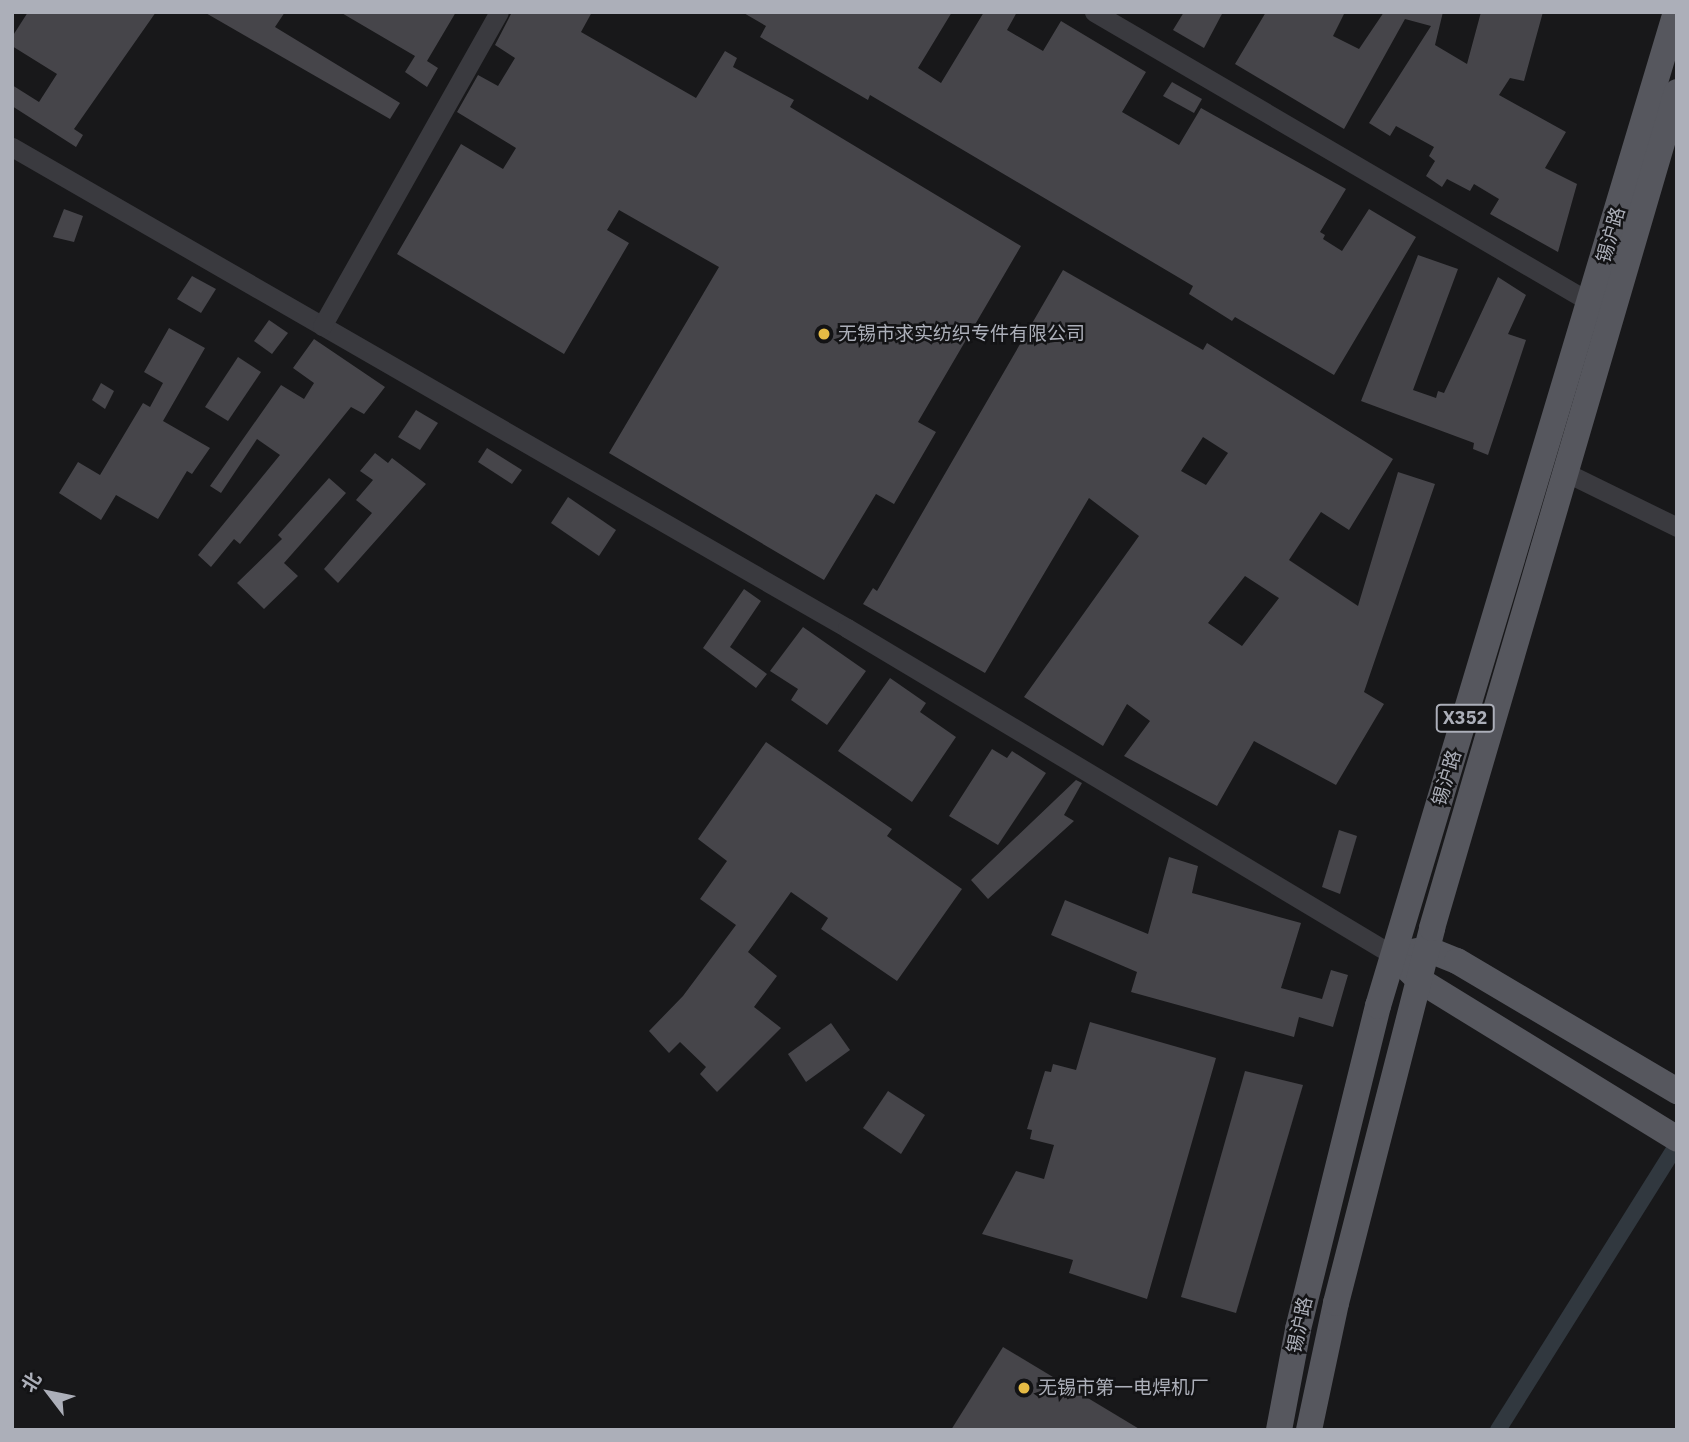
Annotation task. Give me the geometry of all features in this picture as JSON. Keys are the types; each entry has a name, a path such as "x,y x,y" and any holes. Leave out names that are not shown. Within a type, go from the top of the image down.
{"main road":[{"name":"锡沪路","path":"1309,1430 1335,1303 1427,950 1567,473 1602,310 1676,12"},
{"name":"锡沪路","path":"1279,1430 1301,1316 1393,955 1602,310 1677,92"},
{"path":"1393,955 1427,950 1457,961 1677,1091"},
{"path":"1393,955 1419,980 1668,1134"}],"street":[{"path":"322,326 499,12"},
{"path":"1094,12 1602,310"},
{"path":"12,147 847,628 1393,955"},
{"path":"1567,473 1677,527"}],"building":[{"path":"28,12 156,12 74,129 83,135 76,147 12,106 12,85 39,102 57,74 12,46 12,37"},
{"path":"204,12 285,12 275,27 400,103 390,119"},
{"path":"340,12 456,12 427,61 438,68 427,87 405,72 415,56"},
{"path":"512,12 592,12 581,32 696,98 725,51 737,58 733,67 794,100 790,107 1021,246 918,422 936,432 894,504 876,494 824,580 609,453 719,267 619,210 607,230 629,243 564,354 397,254 461,144 503,169 516,148 457,112 478,75 498,86 515,58 495,45"},
{"path":"742,12 952,12 918,68 941,83 984,12 1017,12 1007,30 1043,51 1061,21 1146,72 1122,112 1179,145 1201,108 1346,189 1320,232 1325,235 1323,239 1342,251 1369,209 1416,237 1334,375 1235,317 1232,321 1189,294 1193,286 870,95 868,100 760,37 766,26"},
{"path":"1184,12 1223,12 1204,48 1173,30"},
{"path":"1266,12 1345,12 1333,36 1359,49 1384,12 1443,12 1435,45 1467,64 1481,12 1543,12 1524,81 1510,78 1499,95 1566,132 1545,168 1577,184 1558,252 1490,214 1499,199 1474,184 1470,191 1447,179 1442,187 1426,176 1435,161 1429,156 1434,147 1396,126 1390,136 1369,123 1431,26 1405,19 1344,129 1235,64"},
{"path":"1172,82 1202,99 1194,113 1163,96"},
{"path":"64,209 83,216 74,242 53,237"},
{"path":"1418,255 1458,269 1413,390 1436,398 1438,391 1444,393 1498,277 1526,295 1508,334 1526,340 1488,455 1473,449 1474,443 1361,401"},
{"path":"1063,270 1203,350 1207,343 1393,459 1349,530 1321,512 1289,560 1358,606 1398,472 1435,484 1364,692 1384,704 1336,785 1254,741 1217,806 1124,756 1150,721 1127,704 1103,746 1024,697 1139,536 1089,498 985,673 863,604 873,588 877,591","holes":["1203,437 1228,453 1206,485 1181,471","1245,576 1279,598 1242,646 1208,623"]},
{"path":"192,276 216,289 201,313 177,299"},
{"path":"269,320 288,333 272,354 254,341"},
{"path":"169,328 205,348 163,421 210,448 192,474 187,471 158,519 116,495 101,520 59,493 78,462 100,475 143,403 150,407 163,383 144,372"},
{"path":"314,339 385,387 364,414 351,407 240,544 234,539 211,567 198,555 280,455 257,439 221,493 210,486 281,385 304,399 314,383 293,368"},
{"path":"238,357 261,372 228,421 205,407"},
{"path":"101,383 114,391 105,409 92,400"},
{"path":"416,410 438,423 420,450 398,437"},
{"path":"487,448 522,470 512,484 478,462"},
{"path":"375,453 388,463 392,458 426,484 338,583 324,569 372,513 356,500 373,480 360,471"},
{"path":"329,478 346,493 284,563 298,576 264,609 237,583 282,539 278,535"},
{"path":"568,497 616,530 599,556 551,523"},
{"path":"744,589 761,601 730,647 767,674 756,688 703,648"},
{"path":"803,627 866,671 827,725 791,700 798,689 770,671"},
{"path":"890,678 926,703 920,712 956,737 912,802 838,751"},
{"path":"766,742 892,829 887,836 962,889 897,981 821,929 828,918 791,892 748,952 777,976 754,1007 781,1028 717,1092 700,1074 706,1067 680,1042 669,1053 649,1031 683,996 736,925 700,899 727,861 698,839"},
{"path":"992,749 1007,758 1012,751 1046,773 998,845 949,816"},
{"path":"1076,780 1082,783 1064,815 1074,821 988,899 971,880"},
{"path":"1339,830 1357,836 1340,894 1322,887"},
{"path":"1169,857 1198,866 1192,893 1301,923 1281,988 1322,999 1331,970 1348,975 1333,1027 1299,1017 1294,1037 1131,992 1137,972 1051,935 1065,900 1148,934"},
{"path":"1090,1022 1216,1058 1147,1299 1069,1273 1073,1260 982,1234 1016,1171 1044,1179 1054,1145 1030,1139 1032,1130 1027,1129 1045,1071 1051,1072 1053,1064 1076,1070"},
{"path":"831,1023 850,1050 806,1082 788,1054"},
{"path":"1245,1071 1303,1085 1236,1313 1181,1297"},
{"path":"888,1091 925,1115 901,1154 863,1128"},
{"name":"无锡市第一电焊机厂","path":"1003,1347 1141,1430 951,1430"}],"waterway":[{"path":"1498,1430 1677,1145"}],"place":[{"name":"无锡市求实纺织专件有限公司","path":"824,334"},
{"name":"无锡市第一电焊机厂","path":"1024,1388"}]}
